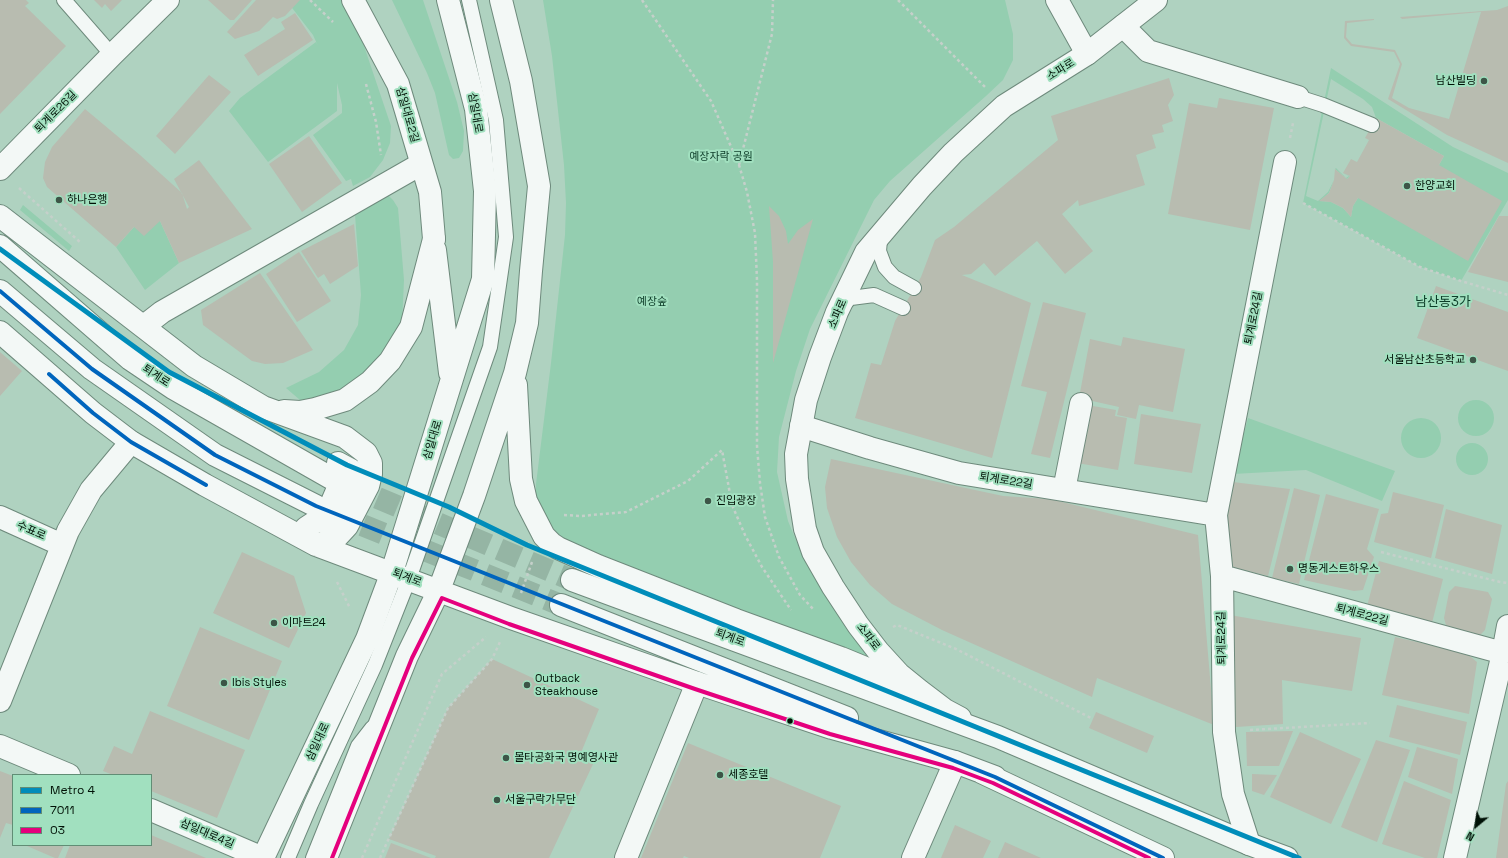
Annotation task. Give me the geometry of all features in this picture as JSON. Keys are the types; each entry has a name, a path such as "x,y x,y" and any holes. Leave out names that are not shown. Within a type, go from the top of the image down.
{"main road":[{"name":"퇴계로26길","path":"0,169 168,0"},
{"name":"삼일대로2길","path":"353,0 398,84 430,192 434,239 451,381"},
{"name":"삼일대로","path":"263,858 367,639 400,576 451,381 482,279 485,191 476,109 448,0"},
{"path":"326,858 407,656 439,590 474,496 516,373 527,323 539,186 521,81 501,0"},
{"path":"1057,0 1087,54"},
{"name":"소파로","path":"945,710 899,674 868,639 833,587 814,552 805,529 797,479 796,454 806,400 820,356 837,312 866,252 922,186 953,153 1004,106 1087,54 1156,0"},
{"path":"1123,26 1148,51 1298,97"},
{"name":"퇴계로24길","path":"1249,844 1233,794 1224,732 1222,576 1216,515 1285,162"},
{"path":"144,326 162,312 421,164"},
{"path":"0,216 194,366 263,407 345,437 366,453 371,463 371,474 368,486 347,526 335,539 316,545"},
{"path":"263,407 288,412 300,412 315,409 345,400 370,382 390,361 411,327 434,239"},
{"name":"퇴계로","path":"0,246 130,359 173,388 331,478"},
{"path":"0,291 92,369 208,450 316,506"},
{"name":"퇴계로","path":"0,332 93,413 131,442 205,485 316,545 511,618 697,683 832,728 955,762 995,777"},
{"path":"516,373 521,479 526,501 544,536 552,544 598,566 875,672 998,737"},
{"path":"1064,490 1081,404"},
{"name":"퇴계로22길","path":"801,426 870,448 959,473 1216,515"},
{"path":"0,701 68,531 90,490 131,442"},
{"name":"수표로","path":"0,517 62,545"},
{"name":"퇴계로22길","path":"1222,576 1503,653"},
{"name":"퇴계로","path":"572,580 998,737 1249,844 1287,858"},
{"name":"퇴계로","path":"562,605 995,777 1162,858"},
{"path":"1455,858 1508,626"},
{"path":"626,858 697,683"},
{"path":"0,746 67,774"},
{"path":"913,858 955,762"},
{"name":"삼일대로4길","path":"152,810 263,858"}],"lane":[{"path":"64,0 112,55"},
{"name":"삼일대로","path":"288,858 311,804 375,665 400,576 490,347 506,237 496,120 469,0"},
{"path":"1298,97 1323,105 1372,125"},
{"path":"883,233 880,240 879,251 885,267 894,277 914,288"},
{"path":"837,312 851,298 867,295 880,297 903,308"},
{"path":"313,858 358,746 384,712"}],"path":[{"path":"310,0 335,24"},
{"path":"642,0 711,101 739,165 747,192 755,234 758,314 757,419"},
{"path":"739,165 772,34 773,0"},
{"path":"898,0 1004,106"},
{"path":"364,77 376,122 382,187"},
{"path":"1285,162 1298,97"},
{"path":"1279,192 1303,203 1420,267 1461,282 1508,294"},
{"path":"559,518 564,515 581,516 626,512 688,481 722,450 732,505 745,535 762,567 794,614"},
{"path":"1381,552 1508,583"},
{"path":"380,858 448,708 492,659 511,618 532,560"},
{"path":"868,639 897,625 956,649 1093,719"},
{"path":"362,858 442,674"},
{"path":"1224,732 1370,723"}],"green space":[{"path":"286,0 342,0 361,37 391,126 390,143 383,160 370,177 353,186 351,179 346,181 313,135 342,113 342,105 337,83 337,111 268,162 229,111 240,98 316,42 318,46 313,35"},
{"path":"392,0 423,0 457,102 464,131 463,151 459,158 453,159 449,155 435,93"},
{"name":"예장자락 공원","path":"543,0 1005,0 1013,34 1013,60 1003,80 890,181 874,200 810,329 796,371 779,437 777,472 788,521 801,552 807,565 846,628 875,661 780,629 558,541 536,499 536,484 565,235 566,203 564,165 552,56"},
{"name":"한양교회","path":"1331,68 1453,147 1508,173 1508,200 1461,281 1420,267 1303,203","holes":["1331,79 1363,99 1372,107 1376,118 1444,156 1439,165 1358,198 1353,206 1351,217 1343,208 1331,202 1320,201 1329,193 1334,180 1328,192 1318,201 1306,196"]},
{"path":"1336,168 1346,178 1349,176 1343,173 1350,176 1347,179 1335,169"},
{"path":"387,194 398,208 404,280 402,323 393,348 357,386 315,402 300,400 286,388 319,372 344,350 358,325 361,295 354,201"},
{"path":"23,205 72,246 69,251 20,210"},
{"path":"160,221 179,263 145,290 116,247 134,227"},
{"path":"1480,400 1489,405 1493,411 1493,425 1489,431 1480,436 1472,436 1463,431 1459,425 1458,414 1463,405 1469,401"},
{"path":"1248,418 1395,471 1382,501 1306,470 1233,474"},
{"path":"1425,418 1432,421 1438,427 1441,438 1440,446 1432,455 1425,458 1417,458 1410,455 1402,446 1401,434 1404,427 1413,419"},
{"path":"1469,443 1475,443 1485,450 1488,459 1487,465 1481,472 1475,475 1469,475 1459,468 1456,462 1456,456 1463,446"}],"building":[{"path":"0,0 26,0 29,3 25,6 66,46 0,114"},
{"path":"94,0 122,0 111,11 105,4 102,8"},
{"path":"208,0 252,0 234,20 230,20"},
{"path":"256,0 300,0 285,16 277,19 273,17 259,31 235,39 227,32"},
{"name":"남산빌딩","path":"1508,6 1508,163 1447,135 1388,99 1400,64 1394,52 1351,46 1344,38 1345,21 1374,19 1347,23 1346,37 1352,44 1395,50 1402,64 1392,98 1409,108 1449,119 1481,12 1402,19 1400,17 1497,10"},
{"path":"295,13 313,40 258,76 244,55 285,29 281,22"},
{"path":"209,75 231,92 175,154 156,136"},
{"path":"1169,78 1174,95 1168,105 1173,121 1162,125 1164,132 1152,135 1156,148 1136,155 1145,185 1079,206 1078,200 1062,214 1093,251 1065,274 1037,241 995,276 984,263 971,274 962,275 952,271 1031,303 992,458 855,418 871,363 881,365 895,321 921,277 935,240 954,227 1058,140 1051,116"},
{"path":"1219,98 1274,108 1250,230 1168,214 1189,103 1217,108"},
{"path":"85,109 181,192 174,179 199,160 252,229 179,263 160,221 144,236 134,227 116,247 47,187 43,178 45,162 52,147","holes":["183,195 189,207 187,209"]},
{"path":"1376,118 1444,156 1439,165 1502,201 1468,261 1358,198 1353,206 1351,217 1343,208 1331,202 1319,201 1329,193 1334,180 1335,169 1347,179 1350,176 1343,173 1351,159 1357,162 1369,140 1365,138"},
{"path":"309,136 342,183 302,212 269,164"},
{"path":"769,206 779,216 786,231 788,244 798,230 813,219 773,363 773,262"},
{"path":"1499,216 1508,216 1508,282 1468,272"},
{"path":"354,224 358,266 330,284 324,274 318,278 301,251"},
{"path":"299,252 331,301 297,322 266,274"},
{"path":"260,273 313,350 283,363 265,364 252,361 203,325 201,310"},
{"path":"1436,286 1508,312 1508,371 1417,338"},
{"path":"1043,302 1086,313 1050,458 1031,454 1047,392 1021,386"},
{"path":"1123,337 1185,349 1173,412 1139,405 1136,419 1117,415 1119,407 1079,398 1090,339 1121,346"},
{"path":"0,352 22,371 0,396"},
{"path":"1087,405 1116,410 1115,416 1127,418 1118,470 1077,463"},
{"path":"1141,414 1201,424 1192,473 1134,464"},
{"path":"831,459 1003,496 1050,499 1198,535 1214,725 1097,678 1092,697 942,630 892,604 870,585 851,562 837,537 827,508 825,487"},
{"path":"1233,482 1290,489 1268,576 1228,566 1223,529"},
{"path":"1294,488 1320,495 1299,584 1272,578"},
{"path":"1393,492 1444,505 1431,558 1374,542 1381,514 1388,513"},
{"path":"1326,494 1379,509 1367,549 1374,557 1363,590 1354,591 1304,580"},
{"path":"1446,509 1502,525 1492,574 1435,558"},
{"path":"242,552 294,576 306,613 289,648 213,613"},
{"path":"1379,561 1443,579 1431,627 1366,610"},
{"path":"1455,586 1488,592 1492,599 1485,630 1479,636 1447,629 1444,618 1449,592"},
{"path":"1230,615 1361,638 1352,691 1282,680 1283,724 1236,727 1232,691"},
{"name":"Ibis Styles","path":"200,627 282,661 249,740 167,706"},
{"path":"1395,637 1466,653 1477,662 1469,714 1382,695"},
{"name":"몰타공화국 명예영사관","path":"492,659 599,709 580,755 594,762 549,858 435,858 436,856 389,839 448,708"},
{"path":"1397,705 1467,722 1460,755 1389,737"},
{"path":"150,711 245,750 217,818 152,791 152,774 110,774 103,771 114,746 132,754"},
{"path":"1096,712 1154,736 1147,753 1089,728"},
{"path":"1293,731 1279,766 1247,766 1246,732"},
{"path":"1300,732 1361,759 1331,824 1270,797"},
{"path":"1376,740 1410,750 1377,842 1341,827"},
{"name":"세종호텔","path":"688,743 841,806 820,858 689,858 684,856 683,858 641,858"},
{"path":"1417,747 1458,759 1452,794 1408,777"},
{"path":"0,771 12,776 12,825 6,823 0,838"},
{"path":"1252,774 1277,775 1264,795 1252,791"},
{"path":"1404,781 1451,800 1437,858 1425,858 1382,844"},
{"path":"1508,781 1508,858 1496,858 1506,784"},
{"path":"955,825 991,841 983,858 941,858"},
{"path":"152,835 206,858 65,858 70,846 152,846"},
{"path":"1005,842 1041,858 998,858"},
{"path":"391,843 431,858 385,858"},
{"path":"27,846 64,846 58,858"}],"tunnel":[{"path":"347,485 572,580"},
{"path":"332,513 561,605"}],"metro line":[{"name":"4","path":"0,249 169,372 347,465 449,507 527,545 1299,858"}],"transit line":[{"name":"7011","path":"0,291 92,369 215,455 316,506 995,777 1163,858"},
{"name":"7011","path":"49,374 93,413 131,442 206,485"},
{"name":"03","path":"332,858 412,658 442,598 509,624 830,734 953,768 993,783 1149,858"}],"place":[{"name":"남산빌딩","path":"1484,81"},
{"name":"한양교회","path":"1407,186"},
{"name":"하나은행","path":"59,200"},
{"name":"서울남산초등학교","path":"1473,360"},
{"name":"진입광장","path":"708,501"},
{"name":"명동게스트하우스","path":"1290,569"},
{"name":"이마트24","path":"274,623"},
{"name":"Ibis Styles","path":"224,683"},
{"name":"Outback Steakhouse","path":"527,685"},
{"name":"몰타공화국 명예영사관","path":"506,758"},
{"name":"세종호텔","path":"720,775"},
{"name":"서울구락가무단","path":"497,800"}],"district":[{"name":"남산동3가","path":"1443,302"}],"park label":[{"name":"예장숲","path":"652,302"}]}
